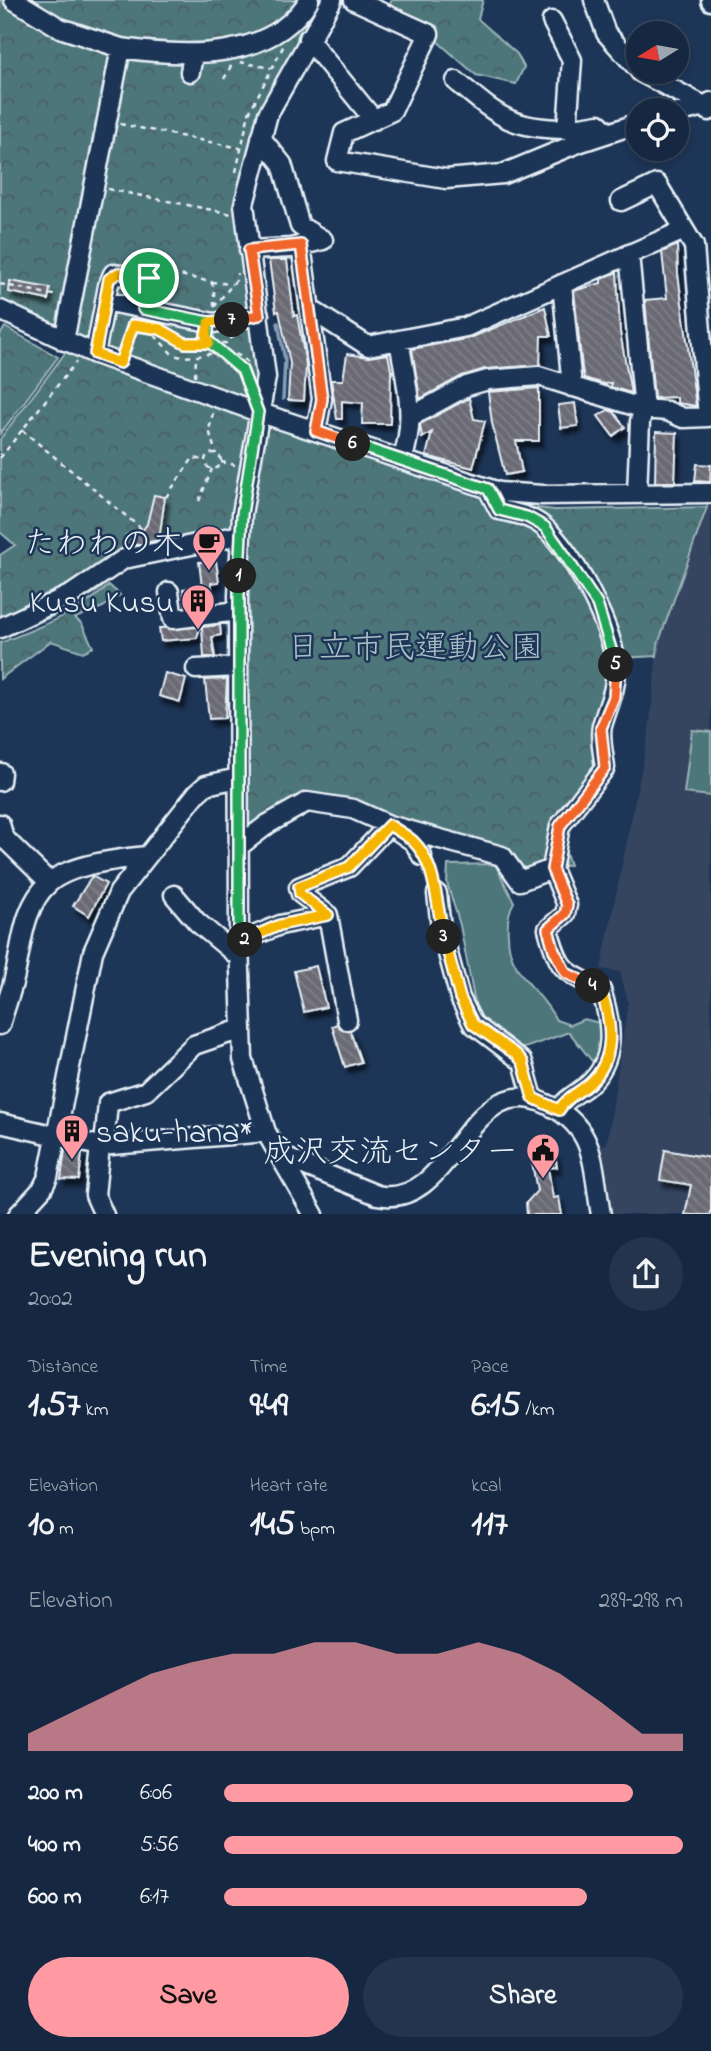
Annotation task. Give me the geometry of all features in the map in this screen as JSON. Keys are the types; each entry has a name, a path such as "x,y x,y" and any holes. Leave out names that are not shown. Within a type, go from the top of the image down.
{"street":[{"path":"14,0 60,28 121,48 170,55 191,64 262,38 299,17 309,0"},
{"path":"314,1214 266,1132 243,1059 239,950 238,611 240,535 258,412 266,377 244,204 268,114 331,0"},
{"path":"354,0 429,34 392,111 344,133 337,161 446,179 503,174 626,127"},
{"path":"594,0 606,33 626,56"},
{"path":"552,21 572,60 567,129"},
{"path":"308,39 374,120"},
{"path":"64,341 121,48"},
{"path":"456,81 502,118 519,125 567,129 599,124 608,133"},
{"path":"664,84 709,107"},
{"path":"689,111 709,107"},
{"path":"249,250 323,240 300,226 282,164 261,138"},
{"path":"412,416 467,386 488,380 539,376 644,409 667,411 683,418 708,417 707,367 694,246 657,184 621,201"},
{"path":"310,309 368,346 466,327 684,230"},
{"path":"301,245 322,399 316,431"},
{"path":"629,254 644,409 640,421 637,493"},
{"path":"90,352 113,274 149,278 143,309"},
{"path":"562,284 572,387"},
{"path":"105,301 209,322 259,315"},
{"path":"0,310 90,352 217,398 488,489 528,495 711,493"},
{"path":"399,340 412,416 411,436 402,460"},
{"path":"488,489 499,510 527,517 545,527 573,565 597,604 616,666 614,697 601,728 605,768 560,826 552,869 567,905 565,914 548,929 554,950 566,973 601,990 610,1045 607,1064 589,1084 564,1102 559,1110"},
{"path":"0,628 72,594 124,559 240,535"},
{"path":"169,592 173,618 238,611"},
{"path":"196,669 238,667"},
{"path":"0,781 1,773"},
{"path":"18,1214 42,1189 48,1177 93,952 119,892 206,785 238,778"},
{"path":"239,847 268,824 307,802 353,808 389,825 414,842 422,856"},
{"path":"0,824 5,838 50,882"},
{"path":"389,825 502,856 520,881 552,869"},
{"path":"347,1020 328,915 300,894 299,887 349,867 389,825"},
{"path":"0,1025 26,922 34,902 50,882 66,873 107,861 147,856"},
{"path":"437,894 441,928 460,998 473,1024 523,1062 533,1098"},
{"path":"174,895 197,922 239,950"},
{"path":"239,950 280,925 328,915"},
{"path":"104,1214 95,1195 108,1103 146,1091 194,1045 241,1029"},
{"path":"279,1155 391,1206 426,1183 472,1128 496,1105 516,1097 533,1098 559,1110 576,1122 585,1135 601,1214"},
{"path":"0,1123 102,1146 266,1132"}],"path":[{"path":"224,79 232,60 271,68"},
{"path":"106,121 240,148"},
{"path":"94,186 232,214"},
{"path":"237,272 233,284 214,308 206,334 209,343 242,370 258,412"},
{"path":"211,282 233,284"},
{"path":"0,284 72,298"},
{"path":"120,363 131,327 136,324 160,329 185,343 226,343 240,332"},
{"path":"148,327 173,355 196,359 220,352 237,354 254,369"},
{"path":"0,458 90,352"},
{"path":"244,378 254,369 255,362"},
{"path":"199,501 212,469 221,464 209,430 217,398"},
{"path":"22,430 143,530"},
{"path":"212,469 207,467 205,460 208,455 216,454"},
{"path":"166,497 193,458 205,460"}],"shaded area":[{"path":"708,506 711,506 711,1214 608,1214 595,1147 607,1144 628,1002 620,972 601,969 649,731 658,644 684,560"}],"green space":[{"name":"日立市民運動公園","path":"0,0 332,0 300,53 244,204 266,361 258,412 499,492 520,506 555,510 707,507 658,644 657,656 621,658 596,794 559,833 570,865 552,869 550,875 518,891 500,859 323,804 238,844 240,546 132,561 98,591 51,617 0,639 0,555 15,545 0,532 0,439 71,345 0,310"},
{"path":"392,0 483,0 478,19 517,54 524,67 516,84 476,75 429,34 384,12"},
{"path":"5,327 58,357 0,434 0,335"},
{"path":"109,585 120,595 103,607 75,618 82,624 93,647 83,652 51,641 0,679 0,643 72,612"},
{"path":"692,730 711,732 711,796 684,793"},
{"path":"495,864 514,902 508,926 509,949 513,960 556,1020 570,1025 584,1019 600,1023 605,1046 600,1059 592,1061 569,1032 522,1049 495,1036 476,1009 460,925 447,883 448,865"}],"building":[{"path":"677,245 678,274 696,406 677,403 677,397 654,398 645,300 667,298 662,252"},
{"path":"269,260 287,260 294,316 297,315 306,365 304,401 288,400 290,363 279,311 276,312"},
{"path":"617,272 620,332 631,393 611,387 611,383 604,384 584,378 582,368 574,291 601,283 601,279"},
{"path":"10,281 50,288 48,300 9,292"},
{"path":"545,307 551,336 541,336 540,365 485,369 462,376 420,399 412,349 470,338"},
{"path":"347,354 369,357 388,354 391,370 390,424 362,424 363,403 342,401 342,419 337,419 331,380 343,380"},
{"path":"539,388 539,441 516,441 522,472 505,475 492,423 488,392"},
{"path":"469,398 474,419 485,421 473,468 426,456 432,432 422,438 420,424"},
{"path":"575,403 578,426 561,428 558,405"},
{"path":"608,410 614,412 625,427 613,436 598,416"},
{"path":"656,432 677,433 675,482 655,482"},
{"path":"697,464 711,465 710,482 695,481"},
{"path":"154,495 165,497 159,540 126,547 126,535 143,530 147,524"},
{"path":"216,561 219,582 211,583 214,602 186,606 183,589 202,587 199,562"},
{"path":"220,625 221,635 212,637 215,657 204,657 202,627"},
{"path":"200,627 197,638 161,641 159,628"},
{"path":"165,673 186,679 180,702 159,696"},
{"path":"227,679 225,718 209,719 205,680"},
{"path":"92,876 106,884 89,916 73,906"},
{"path":"316,966 326,1007 304,1012 294,971"},
{"path":"337,1024 343,1030 350,1031 361,1062 345,1067 332,1026"},
{"name":"saku-hana*","path":"65,1150 82,1153 79,1180 61,1179"},
{"path":"665,1150 711,1158 711,1214 685,1214 691,1185 660,1180"},
{"name":"成沢交流センター","path":"555,1153 557,1167 548,1168 553,1198 559,1197 562,1214 527,1214 526,1203 537,1191 531,1157"}],"waterway":[{"path":"246,163 250,147"},
{"path":"278,323 285,360 283,399"}],"place":[{"name":"たわわの木","path":"209,572"},
{"name":"Kusu Kusu","path":"198,631"},
{"name":"saku-hana*","path":"72,1161"},
{"name":"成沢交流センター","path":"543,1180"}],"route":[{"path":"149,278 118,273 109,279 95,354 120,363 129,330 136,324 160,329 185,343 209,343 207,340 206,334 209,322 259,315 249,250 301,245 322,399 316,431 488,489 499,510 527,517 545,527 597,604 610,638 616,666 614,697 601,728 605,768 560,826 552,869 559,880 567,905 565,914 552,922 548,929 554,950 566,973 601,990 606,1006 610,1045 607,1064 589,1084 564,1102 559,1110 533,1098 523,1062 473,1024 460,998 441,928 437,894 422,856 414,842 389,825 349,867 299,887 300,894 328,915 280,925 239,942 238,596 244,494 258,412 242,370 207,340 209,322 143,309 149,278"}]}
